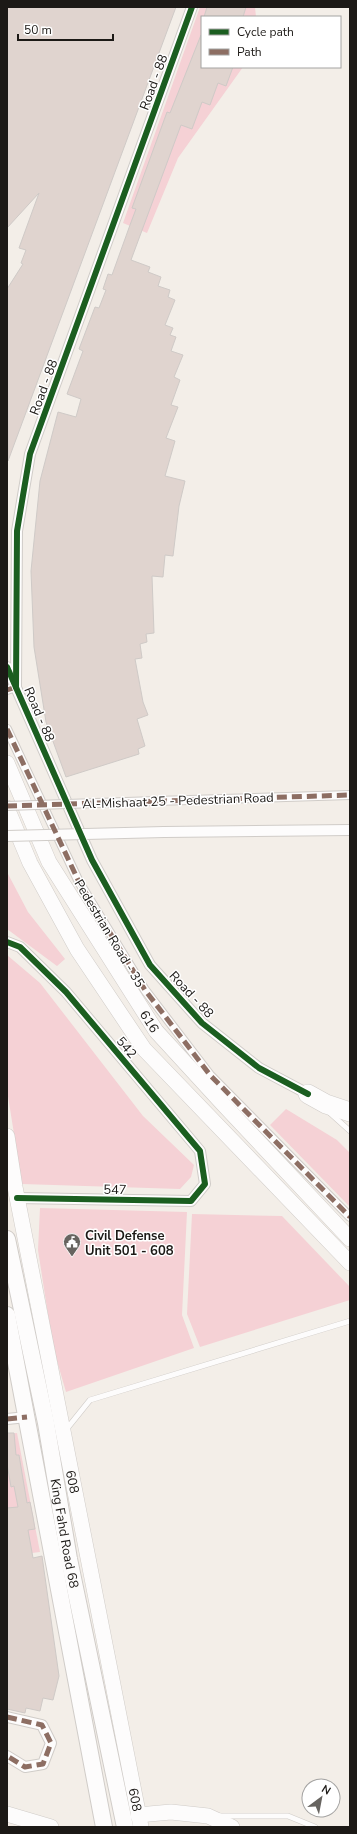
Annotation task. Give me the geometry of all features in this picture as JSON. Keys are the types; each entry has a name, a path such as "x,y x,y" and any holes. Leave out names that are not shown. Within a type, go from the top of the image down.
{"highway":[{"path":"308,1094 326,1104 350,1112"}],"main road":[{"name":"616","path":"7,763 49,862 156,1031 350,1239"},
{"name":"616","path":"7,807 30,863 77,949 144,1049 350,1263"},
{"name":"608","path":"7,1136 139,1821"},
{"name":"King Fahd Road 68","path":"7,1239 46,1423 69,1559 125,1827"},
{"name":"King Fahd Road 68","path":"7,1315 104,1827"},
{"path":"139,1821 171,1812 208,1816 232,1827"},
{"path":"7,1814 51,1827"}],"street":[{"name":"Road - 88","path":"192,7 30,454 17,531 11,689 92,860 150,965 202,1023 259,1068 308,1094"},
{"path":"7,667 11,689"},
{"name":"Pedestrian Road - 35","path":"7,729 79,882 145,990 210,1075 350,1217"},
{"name":"Al-Mishaat 25 - Pedestrian Road","path":"7,807 350,795"},
{"path":"7,836 164,832 350,830"},
{"name":"542","path":"7,942 20,947 66,992 200,1151 205,1184"},
{"name":"547","path":"18,1198 191,1200 205,1184"},
{"path":"7,1419 27,1417"},
{"path":"7,1717 42,1725 51,1743 43,1764 26,1767 7,1756"}],"lane":[{"name":"Road - 88","path":"308,1094 350,1131"},
{"path":"64,1433 90,1400 350,1321"},
{"path":"208,1816 288,1816 315,1827"}],"shaded area":[{"path":"200,7 255,7 256,16 201,16 201,68 242,68 178,158 147,233 123,223"},
{"path":"7,872 28,912 65,959 57,966 7,929"},
{"path":"7,955 40,983 143,1116 194,1165 191,1177 180,1189 22,1184 7,1090"},
{"path":"286,1109 337,1140 350,1153 350,1207 270,1125"},
{"path":"40,1208 187,1212 182,1315 194,1348 66,1392 53,1347 38,1250"},
{"path":"192,1214 282,1216 350,1287 350,1300 200,1347 187,1314"},
{"path":"17,1433 40,1552 7,1556 7,1434"}],"building":[{"path":"7,7 176,7 8,461 7,289 23,264 21,263 26,250 19,248 39,193 7,228"},
{"path":"207,7 246,7 243,16 204,16"},
{"path":"201,35 201,68 233,68 226,86 218,83 210,105 202,102 192,129 181,125 131,260 150,267 148,272 161,277 158,286 170,290 168,297 175,300 165,325 173,328 170,335 176,337 171,351 183,355 174,377 180,380 171,405 178,407 166,438 175,441 165,476 185,481 179,506 173,556 165,555 163,577 152,576 154,633 146,634 147,642 140,644 142,658 135,659 143,702 148,715 137,719 145,746 138,749 139,754 66,777 46,722 34,647 31,571 40,481 58,412 76,417 81,399 67,394 83,351 79,349 95,307 99,308 106,290 103,289 108,274 112,275 136,209 132,208 167,112 170,113"},
{"path":"7,1433 14,1433 16,1455 19,1455 27,1503 30,1502 35,1529 28,1530 33,1558 42,1556 59,1676 53,1700 43,1698 40,1711 26,1708 25,1713 7,1709 7,1508 18,1507 14,1486 11,1487 7,1464"}],"marked path":[{"path":"7,690 16,687"},
{"path":"7,729 79,882 145,990 210,1075 350,1217"},
{"path":"7,806 350,795"},
{"path":"7,1419 27,1417"},
{"path":"7,1717 42,1725 51,1743 43,1764 25,1767 7,1756"}],"cycle path":[{"path":"16,687 17,531 30,454 192,7"},
{"path":"7,667 92,860 150,965 202,1023 259,1068 308,1094"},
{"path":"7,942 20,947 66,992 200,1151 205,1184 191,1201 17,1198"}],"place":[{"name":"Civil Defense Unit 501 - 608","path":"72,1257"}]}
